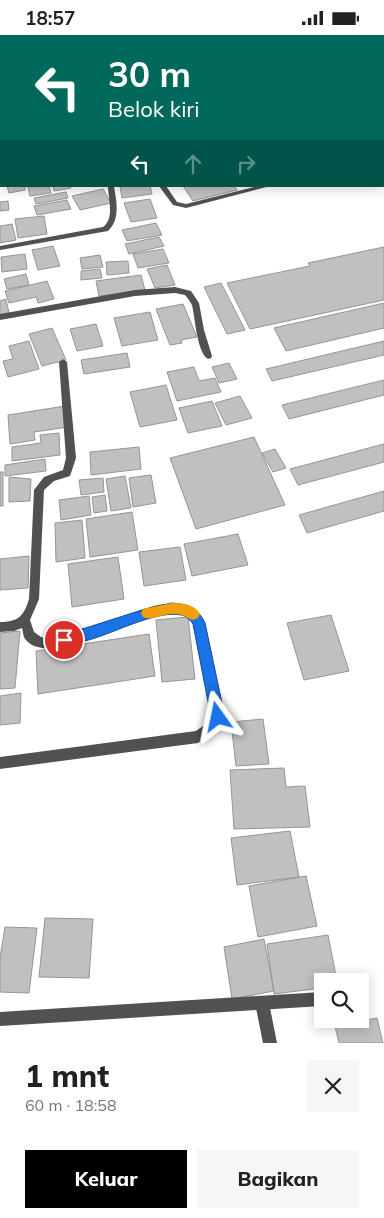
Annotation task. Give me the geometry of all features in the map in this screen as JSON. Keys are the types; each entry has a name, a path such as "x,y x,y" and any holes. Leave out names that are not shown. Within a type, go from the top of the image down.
{"street":[{"path":"0,248 105,229 110,225 114,206 111,187"},
{"path":"163,187 175,204 186,206 264,187"},
{"path":"0,317 135,293 175,290 188,293 195,303 200,330 208,356"},
{"path":"0,627 14,625 25,620 30,614 34,599 38,490 42,483 48,479 67,473 70,463 63,363"},
{"path":"0,763 198,737 215,725 218,717 199,623 193,614 184,609 172,608 147,613 96,632 48,644 38,643 29,635 25,620"},
{"path":"0,1019 314,1000"},
{"path":"262,1003 270,1043"}],"building":[{"path":"7,187 25,187 25,190 9,193"},
{"path":"28,187 49,187 51,193 30,196"},
{"path":"53,187 71,188 54,191"},
{"path":"120,187 150,187 152,194 122,198"},
{"path":"184,187 235,187 237,190 193,201"},
{"path":"103,189 111,203 80,210 72,196"},
{"path":"66,192 68,198 36,204 34,198"},
{"path":"150,199 157,218 131,222 124,203"},
{"path":"67,200 71,209 37,215 34,206"},
{"path":"8,201 9,210 0,211 0,202"},
{"path":"44,216 47,234 18,238 15,219"},
{"path":"156,223 162,235 127,241 122,230"},
{"path":"12,224 16,240 0,243 0,226"},
{"path":"159,237 164,246 129,254 125,244"},
{"path":"53,246 60,266 38,270 32,250"},
{"path":"384,247 384,300 250,329 227,283 310,266 308,263"},
{"path":"163,249 169,263 138,268 133,254"},
{"path":"25,254 27,269 2,272 1,257"},
{"path":"100,255 103,267 82,269 80,258"},
{"path":"128,261 129,273 107,275 106,262"},
{"path":"167,265 175,285 155,288 147,269"},
{"path":"100,269 102,278 81,280 81,271"},
{"path":"26,274 29,285 7,289 4,279"},
{"path":"141,275 145,290 99,296 96,281"},
{"path":"47,281 54,299 38,303 36,297 9,303 5,291"},
{"path":"221,283 245,330 227,334 204,287"},
{"path":"6,299 9,313 0,315 0,301"},
{"path":"384,303 384,328 286,351 274,328"},
{"path":"183,304 197,337 181,340 182,343 170,345 156,309"},
{"path":"150,312 158,340 122,346 114,318"},
{"path":"96,324 103,346 77,351 70,329"},
{"path":"52,328 66,360 42,366 29,334"},
{"path":"29,341 39,369 8,377 3,361 13,359 9,346"},
{"path":"384,341 384,355 272,381 266,369"},
{"path":"127,353 130,367 84,374 81,360"},
{"path":"229,363 237,379 219,383 212,367"},
{"path":"194,367 199,381 215,378 221,392 177,401 167,372"},
{"path":"384,380 384,395 289,419 282,405"},
{"path":"166,385 177,420 140,427 130,392"},
{"path":"240,396 252,418 226,425 215,403"},
{"path":"212,401 222,426 188,433 179,408"},
{"path":"65,406 68,427 34,432 35,440 10,444 8,415"},
{"path":"59,433 60,455 12,461 12,447 41,443 40,435"},
{"path":"254,437 285,505 196,529 170,458"},
{"path":"384,444 384,462 298,485 290,469"},
{"path":"139,447 141,469 91,475 90,452"},
{"path":"275,449 286,468 273,472 262,453"},
{"path":"45,459 46,471 5,476 5,465"},
{"path":"0,472 3,472 3,506 0,506"},
{"path":"151,475 156,503 133,507 129,478"},
{"path":"125,476 131,508 111,511 106,479"},
{"path":"9,477 31,479 30,501 9,502"},
{"path":"103,478 104,492 81,495 79,480"},
{"path":"384,491 384,511 307,533 299,515"},
{"path":"105,495 107,511 94,513 92,497"},
{"path":"89,496 91,515 61,520 59,500"},
{"path":"132,512 138,550 90,557 86,519"},
{"path":"82,520 85,558 56,562 55,523"},
{"path":"238,534 248,565 192,576 184,544"},
{"path":"180,547 186,580 144,586 139,552"},
{"path":"29,556 28,588 0,590 0,559"},
{"path":"118,557 124,599 72,607 68,564"},
{"path":"331,615 349,671 304,680 287,623"},
{"path":"188,617 195,679 162,682 156,620"},
{"path":"20,631 15,688 0,689 0,633"},
{"path":"149,634 155,676 38,694 36,651"},
{"path":"21,693 20,723 0,725 0,696"},
{"path":"263,719 269,764 236,766 231,722"},
{"path":"284,768 286,787 305,786 310,827 234,829 230,770"},
{"path":"290,831 299,877 237,885 231,838"},
{"path":"306,876 317,926 258,937 249,886"},
{"path":"45,918 93,919 89,978 39,977"},
{"path":"5,927 37,928 29,993 0,992 0,958"},
{"path":"328,935 335,973 314,973 314,989 274,994 267,944"},
{"path":"264,939 274,991 232,999 224,947"},
{"path":"377,1018 383,1043 339,1043 335,1028 369,1028 369,1020"}],"slow traffic":[{"path":"147,613 172,608 184,609 193,614"}],"route":[{"path":"64,640 96,632 147,613 172,608 184,609 193,614 199,623 218,717"}]}
